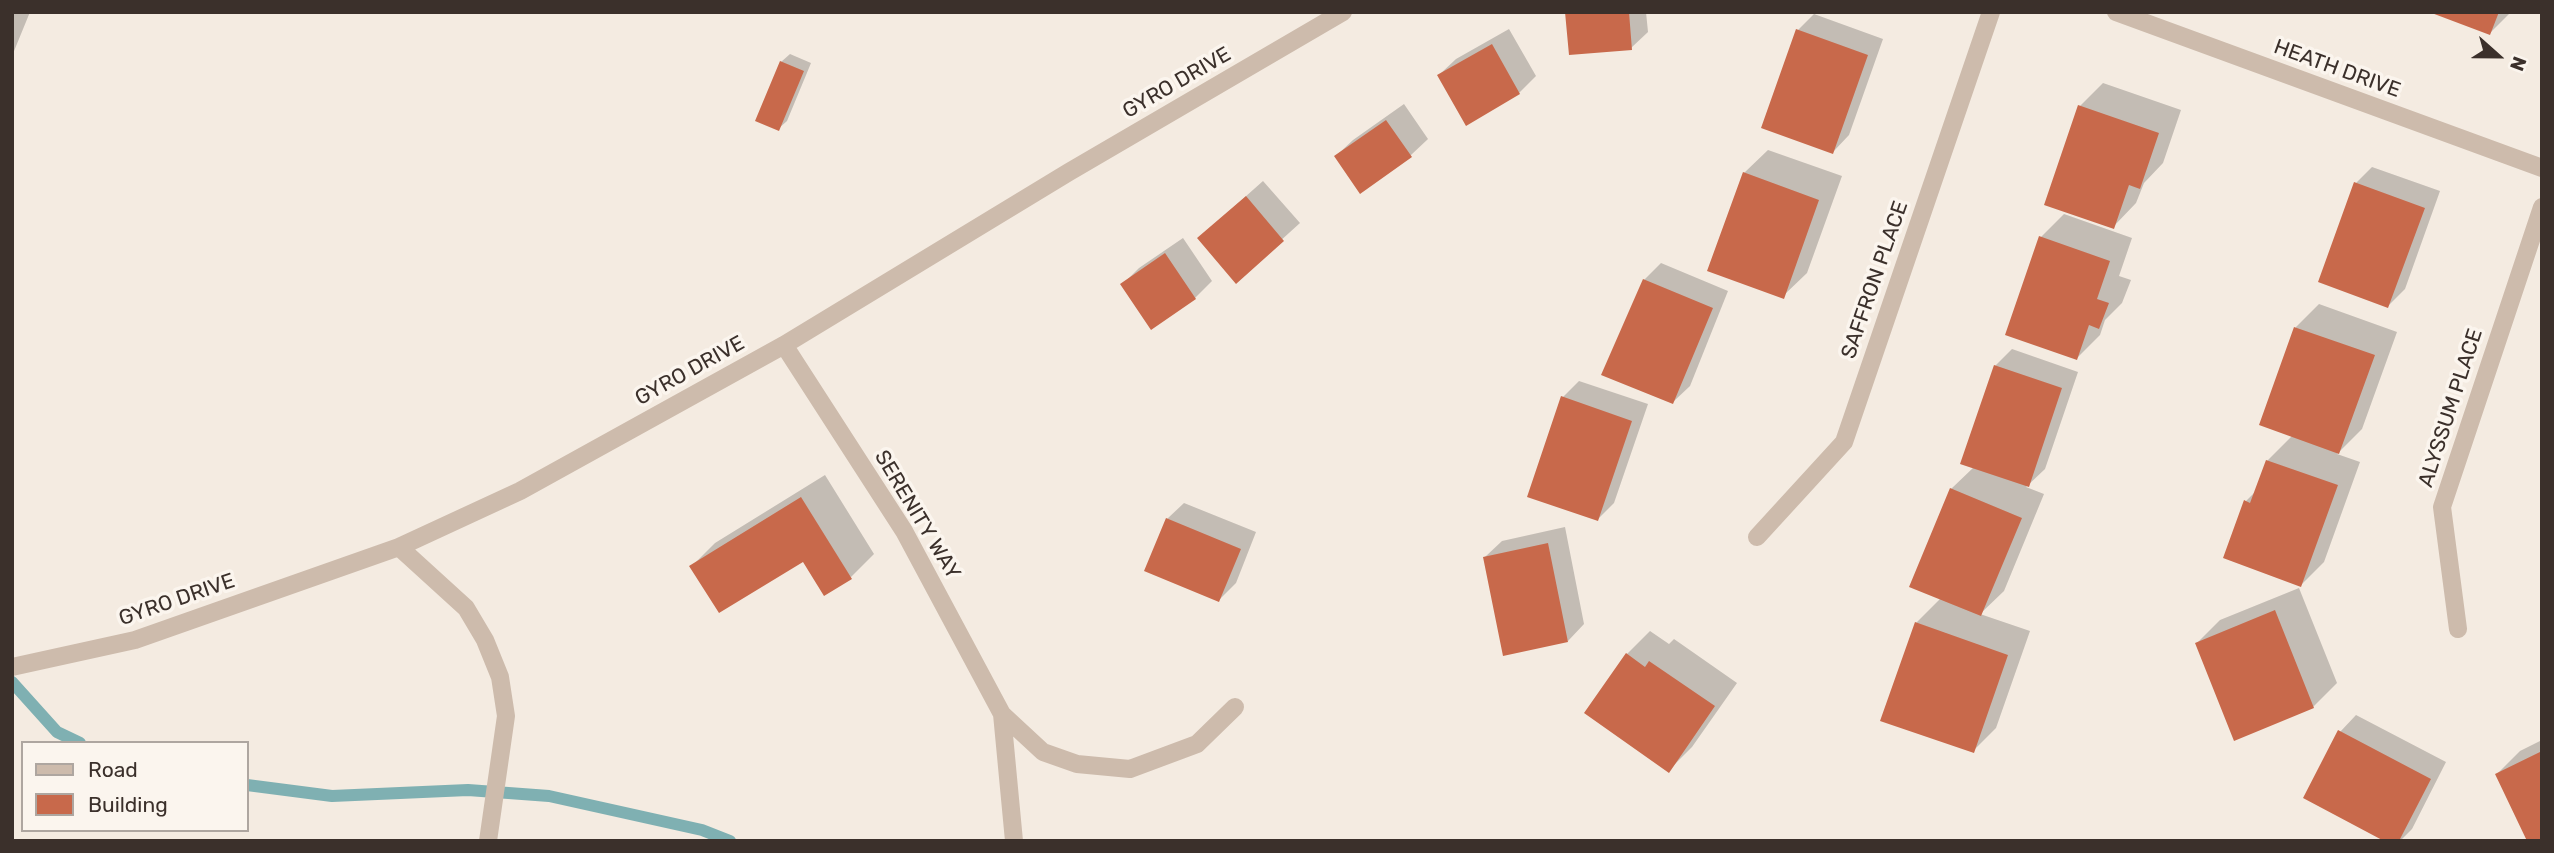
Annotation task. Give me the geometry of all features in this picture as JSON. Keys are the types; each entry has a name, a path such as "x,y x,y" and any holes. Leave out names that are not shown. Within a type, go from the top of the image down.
{"street":[{"name":"GYRO DRIVE","path":"12,667 135,640 399,547 520,491 784,345 1069,172 1343,12"},
{"name":"SAFFRON PLACE","path":"1757,537 1844,442 1992,12"},
{"name":"HEATH DRIVE","path":"2116,12 2542,168"},
{"name":"ALYSSUM PLACE","path":"2458,629 2441,507 2542,207"},
{"name":"SERENITY WAY","path":"784,345 904,531 1002,714 1043,752 1077,764 1130,769 1197,744 1235,707"},
{"path":"399,547 466,608 485,640 500,677 506,716 488,841"},
{"name":"SERENITY WAY","path":"1002,714 1014,841"}],"building":[{"path":"1565,12 1629,12 1632,50 1569,55"},
{"path":"2429,12 2499,12 2490,35"},
{"path":"1796,29 1868,55 1833,154 1761,128"},
{"path":"1492,44 1520,94 1466,126 1437,75"},
{"path":"780,61 804,71 779,131 755,121"},
{"path":"2078,105 2159,133 2140,189 2129,185 2114,229 2044,205"},
{"path":"1386,120 1412,157 1360,194 1334,156"},
{"path":"1743,172 1819,200 1784,299 1707,271"},
{"path":"2354,182 2425,208 2388,308 2318,282"},
{"path":"1246,196 1284,241 1236,284 1197,238"},
{"path":"2039,236 2110,261 2097,299 2109,303 2099,329 2089,325 2077,360 2005,335"},
{"path":"1165,253 1196,299 1151,330 1120,284"},
{"path":"1643,279 1713,308 1673,404 1601,375"},
{"path":"2294,327 2375,355 2339,454 2259,425"},
{"path":"1994,365 2062,388 2029,487 1960,464"},
{"path":"1561,396 1632,421 1598,521 1527,497"},
{"path":"2266,460 2338,485 2301,587 2223,558 2244,500 2250,503"},
{"path":"1950,488 2022,518 1981,616 1909,587"},
{"path":"801,497 852,579 824,596 803,562 719,613 689,566"},
{"path":"1166,518 1241,549 1219,602 1144,571"},
{"path":"1548,543 1568,642 1503,656 1483,557"},
{"path":"2275,610 2314,708 2234,741 2195,643"},
{"path":"1915,622 2008,655 1974,753 1880,721"},
{"path":"1626,653 1645,667 1649,661 1715,706 1669,773 1584,713"},
{"path":"2338,730 2431,779 2399,841 2384,841 2303,798"},
{"path":"2542,751 2542,841 2527,841 2495,774"}],"waterway":[{"path":"12,682 57,732 76,741"},
{"path":"248,785 332,796 468,790 549,796 702,830 730,841"}]}
